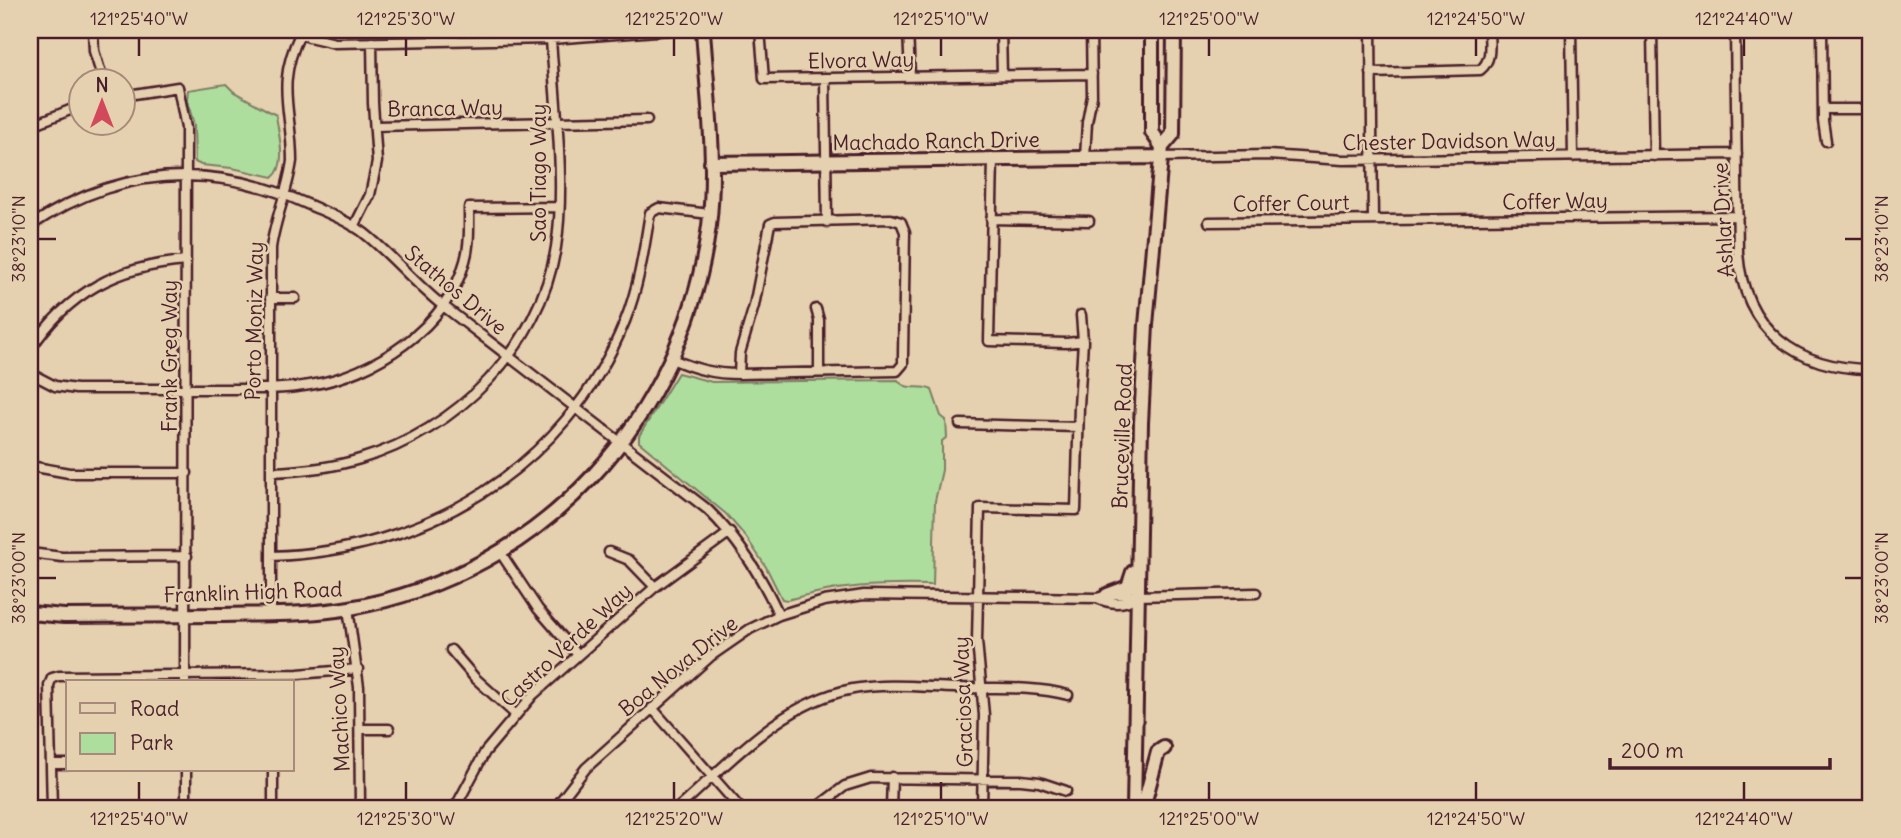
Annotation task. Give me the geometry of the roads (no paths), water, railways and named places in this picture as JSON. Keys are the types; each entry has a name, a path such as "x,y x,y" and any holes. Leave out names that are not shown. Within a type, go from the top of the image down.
{"street":[{"path":"93,30 94,51 99,66"},
{"path":"297,32 322,41 372,42 551,39 619,31 670,30"},
{"name":"Franklin High Road","path":"30,612 64,616 271,614 348,608 422,589 472,568 500,552 566,503 622,442 659,386 672,359 697,288 710,214 711,163 703,30"},
{"name":"Elvora Way","path":"760,30 764,79 1092,74"},
{"path":"908,30 909,76"},
{"path":"1001,30 1002,75"},
{"path":"1085,158 1085,137 1092,96 1091,30"},
{"name":"Bruceville Road","path":"1152,30 1152,132 1161,152"},
{"name":"Bruceville Road","path":"1134,808 1137,596 1146,325 1161,152 1173,134 1174,30"},
{"path":"1371,30 1373,220"},
{"path":"1371,73 1480,70 1489,58 1489,30"},
{"path":"1571,30 1573,157"},
{"path":"1652,30 1654,156"},
{"name":"Ashlar Drive","path":"1735,30 1739,264 1751,305 1769,332 1795,352 1815,362 1836,367 1871,369"},
{"path":"1822,30 1826,141"},
{"name":"Porto Moniz Way","path":"271,614 272,238 292,161 286,76 297,32"},
{"name":"Sao Tiago Way","path":"271,472 336,466 386,450 409,439 467,401 509,356 532,320 550,276 558,238 551,39"},
{"path":"354,227 364,210 375,179 378,150 372,42"},
{"path":"825,78 827,222"},
{"name":"Frank Greg Way","path":"136,94 178,87 186,128 185,679"},
{"path":"1823,109 1871,109"},
{"path":"31,123 66,111"},
{"name":"Branca Way","path":"376,126 647,120"},
{"name":"Machado Ranch Drive","path":"711,163 1085,158 1161,152"},
{"name":"Chester Davidson Way","path":"1161,152 1330,160 1737,154"},
{"path":"993,159 989,341 1067,344 1083,341"},
{"name":"Stathos Drive","path":"30,226 64,205 103,189 144,179 186,175 236,180 284,193 354,227 378,246 425,292 693,497 730,532 754,566 779,615"},
{"path":"30,373 55,386 67,388 270,388 312,385 333,380 365,368 406,343 442,305 452,291 465,262 469,241 469,208 559,207"},
{"path":"271,556 315,554 364,545 411,531 473,500 513,471 536,451 575,407 598,374 625,320 642,262 650,213 659,208 710,214"},
{"name":"Coffer Way","path":"1373,220 1738,216"},
{"path":"672,359 715,374 739,374 897,371 903,363 905,232 901,222 891,219 770,224 754,306 740,353 739,374"},
{"path":"991,219 1089,221"},
{"name":"Coffer Court","path":"1209,222 1373,220"},
{"path":"30,350 58,314 93,286 144,266 186,261"},
{"path":"270,298 295,298"},
{"path":"816,309 819,320 819,372"},
{"path":"960,424 1078,427 1083,341 1081,315"},
{"name":"Graciosa Way","path":"982,808 984,715 977,641 980,509 1076,510 1078,427"},
{"path":"30,466 69,473 187,473"},
{"name":"Castro Verde Way","path":"455,808 485,752 515,713 655,587 730,532"},
{"path":"500,552 538,609 578,655"},
{"path":"609,552 628,560 655,587"},
{"path":"30,553 62,556 187,556"},
{"path":"1102,596 1129,587 1133,568 1138,562"},
{"name":"Boa Nova Drive","path":"555,808 586,768 730,642 779,615 824,601 857,596 1137,596 1255,593"},
{"name":"Machico Way","path":"348,608 358,668 360,808"},
{"path":"451,650 475,678 515,713"},
{"path":"52,808 49,685 52,678 273,679 358,668"},
{"path":"678,808 783,718 800,707 832,694 880,687 1040,690 1068,695"},
{"path":"652,708 740,808"},
{"name":"Bruceville Road","path":"1136,726 1142,808"},
{"path":"360,729 389,729"},
{"path":"1142,808 1158,752 1164,748"},
{"path":"51,764 66,764"},
{"path":"186,772 186,808"},
{"path":"273,772 273,808"},
{"path":"891,808 892,777"},
{"path":"816,808 845,786 871,778 1039,782 1066,791"}]}
